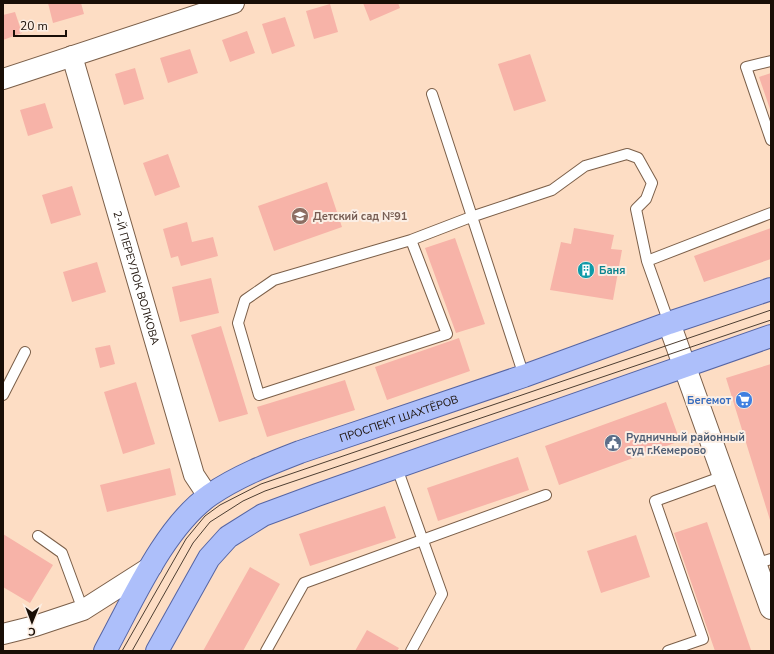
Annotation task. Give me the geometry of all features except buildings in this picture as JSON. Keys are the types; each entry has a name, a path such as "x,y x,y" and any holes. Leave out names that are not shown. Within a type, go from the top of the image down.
{"main road":[{"name":"ПРОСПЕКТ ШАХТЁРОВ","path":"105,651 172,533 208,496 234,480 272,463 524,376 669,323 771,289"},
{"path":"157,651 209,558 228,537 263,515 685,365 771,336"}],"street":[{"path":"3,79 234,3"},
{"name":"2-Й ПЕРЕУЛОК ВОЛКОВА","path":"72,56 194,475 208,496"},
{"path":"669,323 724,476 763,562 771,608"},
{"path":"3,634 35,626 83,610 152,566"}],"lane":[{"path":"771,60 746,67 771,140"},
{"path":"432,94 524,376"},
{"path":"411,240 447,334 259,395 238,323 245,300 274,280 411,240 472,217 552,190 585,166 626,154 638,158 652,183 646,199 636,209 648,261 669,323"},
{"path":"648,261 771,213"},
{"path":"3,395 25,352"},
{"path":"397,468 442,594 411,651"},
{"path":"668,651 703,639 655,501 724,476"},
{"path":"266,651 304,583 546,495"},
{"path":"38,536 62,553 83,610"}],"tram line":[{"path":"122,651 186,539 205,516 220,505 261,484 771,310"},
{"path":"132,651 193,543 210,522 243,501 265,491 771,320"}],"place":[{"name":"Детский сад №91","path":"300,216"},
{"name":"Баня","path":"586,270"},
{"name":"Бегемот","path":"744,400"},
{"name":"Рудничный районный суд г.Кемерово","path":"613,443"}]}
